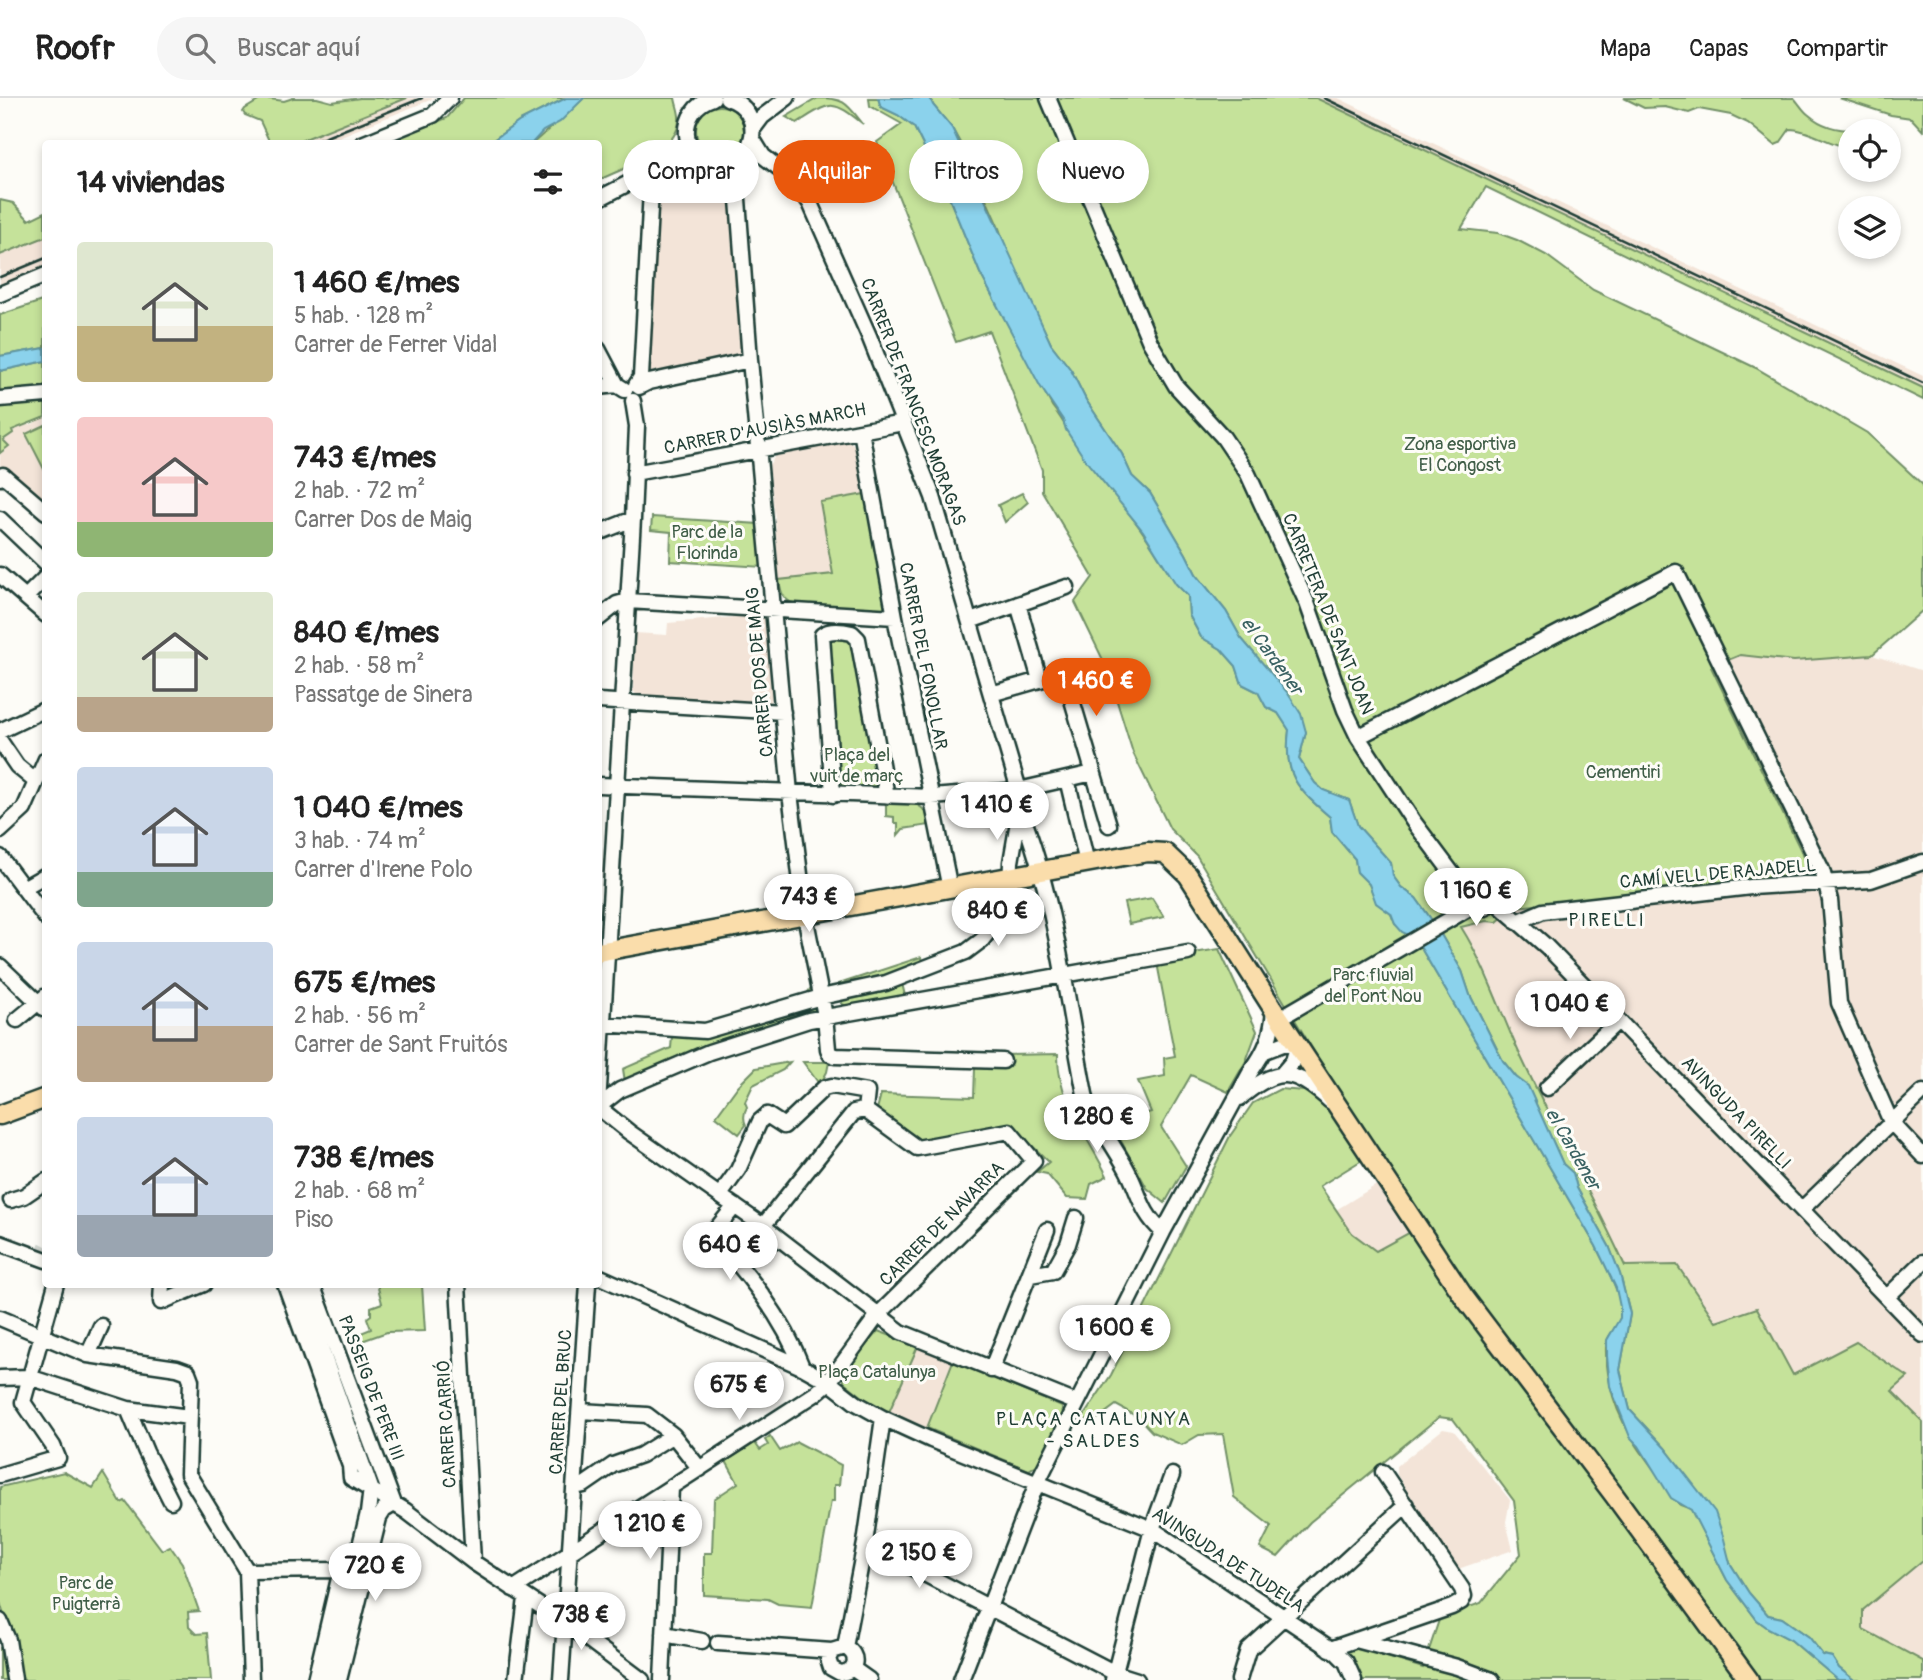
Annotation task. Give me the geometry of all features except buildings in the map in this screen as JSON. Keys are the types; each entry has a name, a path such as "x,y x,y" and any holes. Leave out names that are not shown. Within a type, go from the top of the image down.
{"main road":[{"path":"603,951 1148,852 1165,853 1177,863 1196,887 1464,1297 1749,1680"},
{"path":"0,1114 42,1099"}],"street":[{"path":"372,140 433,115 450,98"},
{"path":"682,140 693,111 713,98"},
{"path":"727,98 743,107 782,101"},
{"name":"CARRETERA DE SANT JOAN","path":"1048,98 1150,342 1176,386 1223,437 1248,474 1307,603 1340,697 1358,737 1413,821 1455,877 1478,899"},
{"path":"748,140 782,101"},
{"name":"CARRER DE FRANCESC MORAGAS","path":"743,107 751,119 752,134 763,156 773,164"},
{"path":"686,133 689,140"},
{"path":"602,198 623,187"},
{"path":"630,390 641,377 651,203"},
{"name":"CARRER DOS DE MAIG","path":"737,203 790,793 805,915 830,1054 1003,1061"},
{"name":"CARRER DE FRANCESC MORAGAS","path":"602,1030 705,1031 821,997 886,983 966,953 982,940 996,921 1010,890 1005,879 1011,862 1020,810 1018,790 970,621 933,497 826,234 810,203"},
{"path":"0,294 42,277"},
{"path":"602,354 630,390 637,425 617,786 602,990"},
{"path":"602,387 630,390 649,382 750,360"},
{"path":"0,399 42,394"},
{"name":"CARRER D'AUSIÀS MARCH","path":"634,473 903,423"},
{"name":"CARRER DEL FONOLLAR","path":"861,430 895,617 950,889"},
{"path":"1,477 42,509"},
{"path":"0,519 42,559"},
{"path":"602,531 633,519"},
{"path":"1358,737 1676,572 1822,870 1830,900 1839,1003 1891,1122 1923,1156"},
{"path":"0,575 42,611"},
{"path":"26,597 42,581"},
{"path":"970,621 1067,587"},
{"path":"602,616 617,604 628,601 895,617"},
{"path":"1018,604 1040,680"},
{"path":"833,795 822,635 830,631 844,631 852,633 858,639 887,796"},
{"path":"991,694 1064,673 1109,825"},
{"path":"602,701 783,712"},
{"path":"0,731 42,711"},
{"path":"0,741 17,766 35,781"},
{"path":"0,831 24,808 42,767"},
{"path":"602,785 932,797 1018,790 1093,773"},
{"path":"1067,779 1087,863"},
{"name":"CARRER DE FRANCESC MORAGAS","path":"1020,810 1034,844 1086,1099 1126,1168 1148,1219 1163,1232"},
{"path":"3,862 42,913"},
{"name":"CAMÍ VELL DE RAJADELL","path":"1517,922 1543,911 1751,887 1871,880 1923,862"},
{"path":"23,888 42,877"},
{"path":"961,1680 1037,1483 1163,1232 1231,1106 1265,1051 1277,1014 1295,1008 1449,920 1478,899"},
{"name":"AVINGUDA PIRELLI","path":"1478,899 1517,922 1546,946 1923,1335"},
{"path":"602,1103 620,1090 709,1052 825,1016 1188,953"},
{"path":"0,966 42,1002"},
{"path":"18,1020 42,1004"},
{"path":"1547,1088 1618,1021"},
{"path":"1231,1106 1260,1081 1282,1074 1293,1061 1298,1044 1283,1044 1265,1051"},
{"path":"1282,1074 1307,1082 1342,1112"},
{"path":"720,1195 738,1170 760,1121 767,1115 784,1125 824,1088 832,1086 867,1092 865,1110 854,1112 763,1226"},
{"path":"1802,1209 1923,1092"},
{"path":"602,1109 629,1132 763,1226 901,1332 1077,1404"},
{"name":"CARRER DE NAVARRA","path":"865,1110 917,1148 1009,1131 1034,1161 878,1315"},
{"path":"11,1200 24,1196 42,1184"},
{"path":"735,1206 712,1234 768,1304 792,1341 802,1367"},
{"path":"1030,1275 1053,1270 1068,1244 1076,1218"},
{"path":"991,1370 1047,1230"},
{"path":"0,1243 42,1257"},
{"path":"1887,1297 1923,1262"},
{"name":"AVINGUDA DE TUDELA","path":"605,1279 802,1367 883,1418 1152,1529 1333,1651"},
{"path":"0,1475 58,1458 53,1446 23,1402 55,1288"},
{"path":"162,1288 161,1302 194,1288"},
{"path":"286,1288 350,1466 351,1478 371,1488 473,1562 566,1623 642,1680"},
{"path":"299,1288 371,1488 373,1517 338,1680"},
{"name":"PASSEIG DE PERE III","path":"313,1288 394,1504"},
{"name":"CARRER CARRIÓ","path":"458,1288 473,1562"},
{"name":"CARRER DEL BRUC","path":"561,1680 588,1288"},
{"path":"513,1589 815,1394 829,1382 878,1315"},
{"path":"0,1318 88,1354 188,1372 191,1380 188,1474 247,1571 251,1680"},
{"path":"88,1354 101,1326"},
{"path":"0,1378 29,1377 128,1409 189,1417"},
{"path":"128,1409 171,1501"},
{"path":"581,1411 648,1415 673,1435 700,1469"},
{"path":"718,1643 839,1649 852,1651 855,1658 852,1668 830,1676 828,1659 839,1649 865,1543 883,1418"},
{"path":"575,1487 584,1485 613,1465 641,1455 673,1435"},
{"path":"1354,1680 1346,1662 1333,1651 1356,1640 1452,1607 1464,1596 1462,1589 1383,1472"},
{"path":"1114,1677 1152,1529 1172,1475"},
{"path":"662,1680 671,1488"},
{"path":"327,1680 373,1517 394,1504"},
{"path":"1239,1680 1248,1650 1406,1505"},
{"path":"865,1543 989,1607 1114,1677 1137,1680"},
{"path":"247,1571 341,1570 315,1680"},
{"path":"516,1680 526,1598"},
{"path":"0,1621 8,1640 15,1679"},
{"path":"664,1634 702,1641"},
{"path":"1356,1640 1457,1667 1492,1680"},
{"path":"852,1668 869,1680"}],"shaded area":[{"path":"407,98 435,98 331,140 305,140"},
{"path":"1316,98 1338,98 1923,376 1923,388"},
{"path":"656,203 733,203 747,354 646,376"},
{"path":"42,238 42,268 0,285 0,255"},
{"path":"42,417 42,505 0,472 0,453 8,446 3,439 18,427 33,424"},
{"path":"849,441 855,446 865,494 820,502 833,574 779,580 769,465 775,456"},
{"path":"760,615 768,621 775,696 768,703 636,694 633,691 635,633 667,635 668,623"},
{"path":"1740,655 1794,661 1872,655 1923,671 1923,1422 1892,1391 1907,1377 1793,1375 1757,1308 1715,1322 1677,1265 1625,1267 1523,1060 1500,1011 1489,978 1461,926 1497,922 1514,907 1637,896 1723,883 1797,879 1803,876 1808,871 1711,667"},
{"path":"1378,1184 1410,1233 1376,1251 1352,1233 1336,1210"},
{"path":"918,1346 953,1361 927,1428 889,1412"},
{"path":"1443,1429 1454,1431 1510,1500 1506,1522 1513,1550 1458,1569 1397,1475 1397,1466"},
{"path":"1923,1560 1923,1661 1863,1630 1863,1610"}],"green space":[{"path":"263,98 284,101 293,98 317,98 332,102 360,98 407,98 302,140 269,140 260,121 245,115 245,109"},
{"path":"464,98 566,98 520,121 493,140 392,140 447,118"},
{"path":"584,98 675,98 679,117 671,140 623,140 623,169 602,179 602,140 537,140"},
{"path":"818,98 840,101 863,124 844,110 831,106 824,107 797,123 786,117"},
{"name":"Parc fluvial del Pont Nou","path":"869,98 878,98 881,107 914,127 920,140 909,140 909,203 951,203 980,273 1052,406 1087,461 1137,524 1188,596 1189,615 1201,637 1221,649 1236,666 1242,684 1258,692 1266,707 1278,713 1289,730 1288,759 1295,780 1309,798 1330,817 1332,832 1355,859 1357,872 1369,884 1377,903 1391,914 1395,924 1415,938 1596,1246 1613,1281 1621,1310 1620,1318 1608,1338 1606,1356 1615,1401 1629,1433 1680,1505 1691,1509 1727,1580 1757,1620 1791,1640 1838,1680 1360,1680 1348,1649 1361,1649 1423,1668 1440,1617 1481,1603 1521,1554 1514,1501 1453,1419 1439,1417 1310,1522 1278,1557 1260,1548 1271,1526 1234,1497 1223,1434 1199,1435 1182,1445 1152,1432 1138,1417 1116,1405 1097,1419 1081,1420 1111,1375 1230,1136 1253,1103 1280,1089 1304,1091 1328,1075 1197,856 1170,829 1133,753 1106,666 1075,602 1093,577 1042,491 1042,470 989,331 956,342 895,188 895,140 880,140 902,124 870,106","holes":["1362,1160 1409,1233 1376,1251 1352,1233 1320,1186"]},
{"path":"931,98 1316,98 1923,388 1923,400 1486,187 1461,229 1498,233 1517,240 1546,255 1593,290 1756,368 1867,433 1923,485 1923,610 1872,655 1794,661 1740,655 1711,667 1809,867 1804,876 1797,879 1723,883 1637,896 1514,907 1497,922 1486,921 1461,927 1479,959 1514,1042 1625,1266 1677,1265 1716,1322 1757,1308 1793,1375 1856,1342 1908,1377 1892,1391 1923,1422 1923,1560 1863,1610 1863,1629 1923,1661 1923,1680 1854,1680 1839,1668 1832,1657 1823,1655 1809,1637 1782,1618 1768,1615 1749,1593 1730,1563 1714,1512 1665,1448 1630,1410 1620,1370 1630,1314 1620,1274 1609,1246 1577,1188 1573,1173 1563,1164 1528,1087 1503,1061 1470,995 1462,971 1436,926 1416,898 1401,887 1393,876 1391,863 1358,826 1349,800 1323,790 1299,759 1306,732 1287,692 1241,638 1226,611 1196,574 1150,493 1132,476 1122,454 1086,400 1071,370 1051,344 1008,254 988,203 1023,203 1023,140 958,140 933,105"},
{"path":"1624,98 1794,98 1816,120 1838,129 1838,145 1790,129 1780,143 1775,145 1748,123 1731,115 1699,109 1689,113 1665,107 1644,108"},
{"path":"1839,98 1923,98 1923,131 1911,118 1891,115"},
{"path":"711,108 729,108 737,113 744,130 741,140 698,139 698,121 703,113"},
{"path":"0,200 13,203 29,220 42,214 42,238 0,255"},
{"path":"42,301 42,349 0,356 0,315"},
{"path":"42,362 42,390 0,395 0,371"},
{"path":"42,401 42,418 12,430 13,433 3,440 9,446 0,453 0,406"},
{"path":"42,426 42,465 26,434"},
{"path":"1022,493 1028,502 1005,522 998,505"},
{"path":"865,494 887,607 883,609 794,604 787,600 781,592 779,580 833,574 820,502"},
{"name":"Parc de la Florinda","path":"652,517 759,524 763,567 670,561 671,532 651,530"},
{"name":"Plaça del vuit de març","path":"834,634 852,637 882,789 838,785 826,641"},
{"path":"886,803 920,806 928,816 930,825 903,829 898,835 898,823 894,823 894,817 886,816"},
{"path":"1152,898 1164,917 1129,924 1124,903"},
{"path":"1219,949 1257,1031 1246,1061 1228,1092 1191,1075 1161,1127 1186,1166 1165,1203 1147,1188 1111,1123 1151,1112 1138,1081 1165,1076 1164,1058 1175,1056 1158,968 1162,958"},
{"path":"921,957 922,964 902,983 905,996 850,1007 842,1004 839,984"},
{"path":"812,986 815,1013 625,1082 623,1069 671,1048 673,1025 706,1027 806,995"},
{"path":"1058,1054 1059,1071 1068,1103 1107,1176 1091,1184 1087,1199 1067,1198 1047,1174 1037,1172 1049,1162 1014,1128 919,1144 876,1113 881,1094 974,1097 975,1068 1000,1067 1001,1055"},
{"path":"790,1062 783,1070 753,1085 745,1102 746,1125 739,1134 716,1116 738,1086 756,1068"},
{"path":"803,1062 829,1062 820,1085"},
{"path":"378,1288 422,1288 425,1331 387,1332 359,1342 356,1335 371,1329 367,1318 371,1315 371,1307 382,1303"},
{"name":"Plaça Catalunya","path":"878,1331 918,1346 889,1412 868,1401 844,1382 843,1371"},
{"path":"953,1361 1062,1407 1063,1415 1038,1464 1029,1470 927,1428"},
{"path":"770,1436 780,1451 797,1442 841,1465 839,1485 834,1485 834,1501 831,1501 812,1607 778,1604 768,1599 704,1595 704,1553 712,1553 714,1499 738,1483 726,1461 755,1443 760,1450 768,1445 765,1440"},
{"name":"Parc de Puigterrà","path":"64,1472 93,1488 103,1473 121,1503 125,1501 162,1550 170,1546 182,1563 199,1611 188,1612 189,1627 196,1634 207,1633 211,1680 0,1680 0,1648 12,1643 0,1602 0,1487"}],"water":[{"path":"566,98 584,98 560,122 543,131 535,140 493,140 520,121"},
{"path":"878,98 930,98 958,140 920,140 914,127 881,107"},
{"path":"951,203 986,203 1051,344 1071,370 1086,400 1122,454 1132,476 1150,493 1196,574 1226,611 1241,638 1287,692 1301,714 1306,732 1299,759 1323,790 1349,800 1358,826 1391,863 1393,876 1401,887 1416,898 1436,926 1462,971 1470,995 1503,1061 1516,1077 1528,1086 1563,1164 1573,1173 1577,1188 1609,1246 1620,1274 1630,1314 1620,1370 1630,1410 1665,1448 1715,1512 1730,1563 1749,1593 1768,1615 1782,1618 1809,1637 1823,1655 1832,1657 1839,1668 1854,1680 1838,1680 1791,1640 1757,1620 1727,1580 1691,1510 1671,1498 1639,1446 1630,1437 1610,1386 1607,1356 1607,1340 1620,1318 1620,1307 1616,1288 1596,1246 1415,938 1402,932 1391,914 1376,903 1369,884 1357,872 1355,859 1332,832 1330,817 1309,798 1295,780 1288,759 1289,730 1278,713 1266,707 1258,692 1242,684 1236,666 1221,649 1201,637 1189,615 1188,596 1176,584 1143,531 1086,461 1066,430 1063,420 1040,386 980,273"},
{"path":"42,349 42,362 0,371 0,356"}],"railway":[{"path":"319,140 422,98"},
{"path":"1324,98 1923,383"},
{"path":"0,277 42,260"}],"district":[{"name":"PIRELLI","path":"1607,920"},
{"name":"PLAÇA CATALUNYA - SALDES","path":"1094,1430"}],"park label":[{"name":"Zona esportiva El Congost","path":"1460,454"},
{"name":"Cementiri","path":"1623,772"}],"water label":[{"name":"el Cardener","path":"1272,656"},
{"name":"el Cardener","path":"1573,1149"}]}
